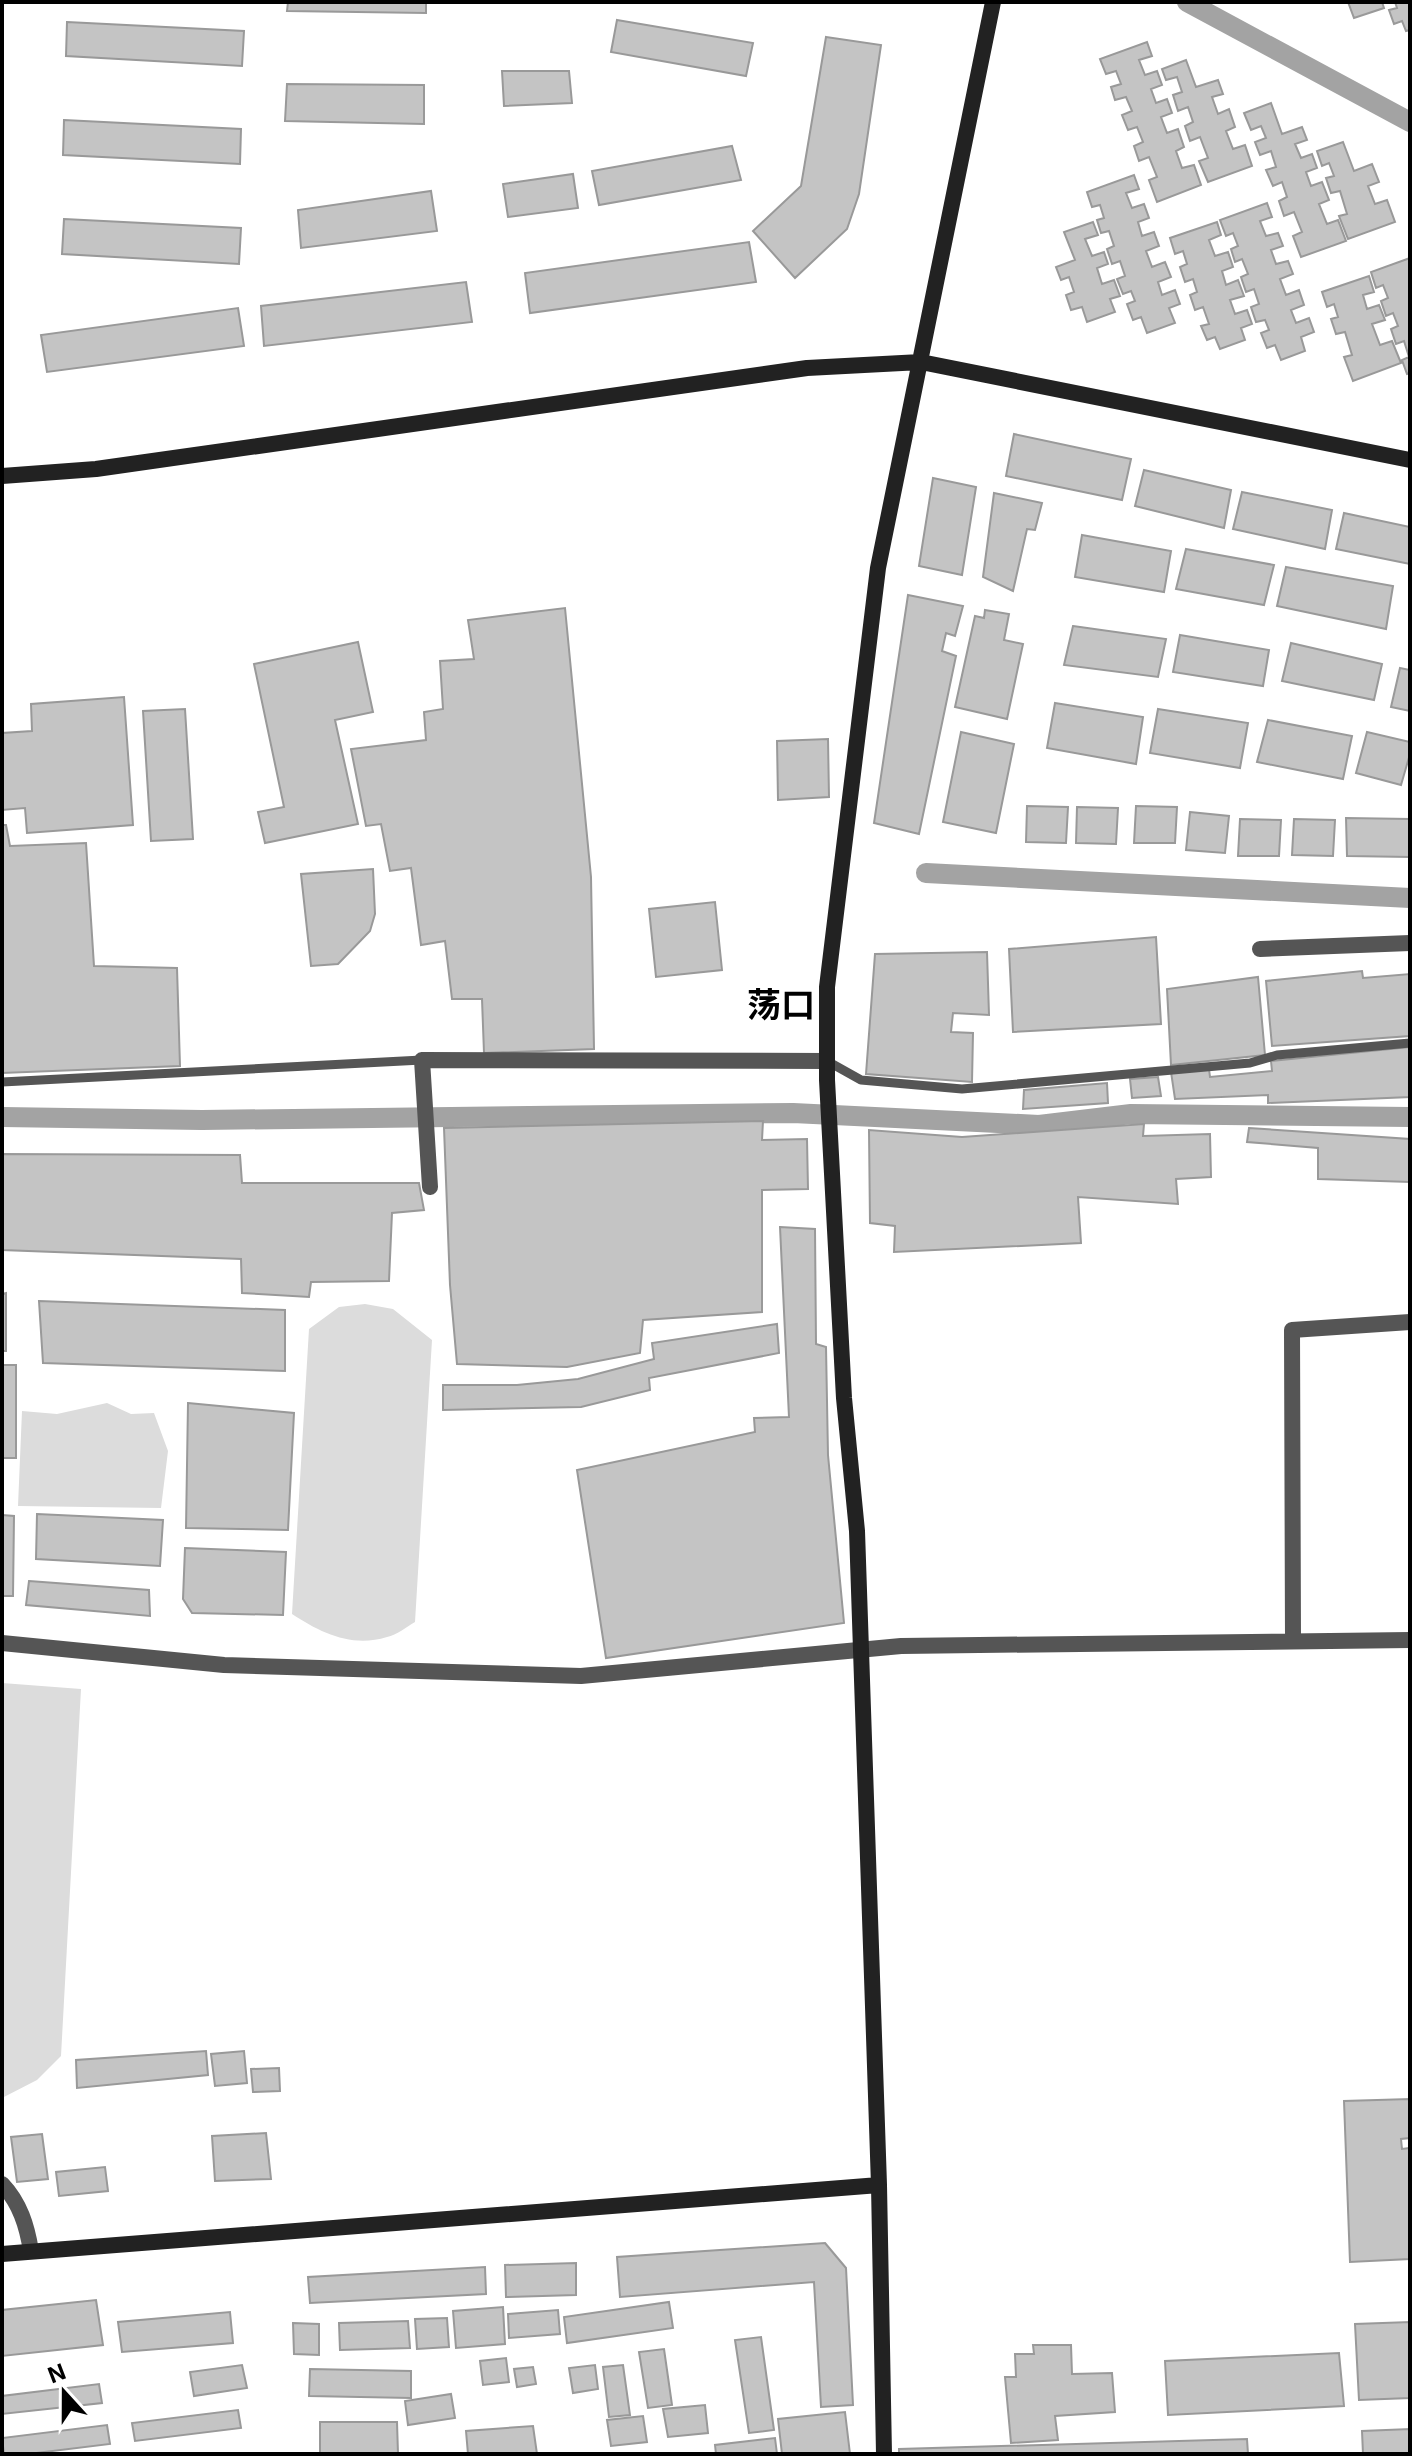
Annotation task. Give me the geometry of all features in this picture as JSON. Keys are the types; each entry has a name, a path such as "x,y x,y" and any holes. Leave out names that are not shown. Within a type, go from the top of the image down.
{"street":[{"path":"884,2454 879,2185 857,1531 844,1398 827,1080 827,987 878,568 993,2"},
{"path":"2,476 96,469 807,368 921,362 1410,460"},
{"path":"1260,949 1410,943"},
{"path":"430,1187 422,1060 827,1061"},
{"path":"1293,1641 1292,1330 1410,1322"},
{"path":"2,1643 224,1665 581,1676 901,1646 1410,1640"},
{"path":"2,2184 13,2195 28,2228 31,2251"},
{"path":"2,2254 879,2185"}],"lane":[{"path":"827,1061 861,1080 962,1089 1250,1063 1277,1055 1410,1043"},
{"path":"2,1082 422,1060"}],"shaded area":[{"path":"365,1304 393,1309 432,1340 415,1622 391,1636 361,1641 326,1633 292,1614 309,1329 339,1307"},
{"path":"107,1403 131,1414 154,1413 168,1451 161,1508 18,1506 22,1411 57,1414"},
{"path":"2,1683 81,1689 61,2056 37,2080 2,2098"}],"building":[{"path":"288,2 426,2 426,13 287,11"},
{"path":"1348,2 1382,2 1384,8 1354,18"},
{"path":"1395,2 1410,2 1410,30 1406,31 1402,21 1394,24 1389,10 1397,8"},
{"path":"617,20 753,43 746,76 611,52"},
{"path":"67,22 244,31 242,66 66,56"},
{"path":"826,37 881,45 859,194 847,229 795,278 753,231 801,186"},
{"path":"1147,42 1152,56 1139,60 1145,75 1157,71 1162,85 1151,89 1156,103 1167,99 1172,113 1161,117 1167,133 1178,129 1184,147 1176,151 1182,168 1194,165 1201,185 1157,202 1149,180 1157,177 1149,157 1139,161 1134,146 1143,142 1137,127 1128,130 1122,115 1132,111 1126,97 1115,100 1111,87 1121,84 1116,71 1106,74 1100,59"},
{"path":"1186,60 1196,87 1218,80 1223,94 1212,97 1218,114 1229,109 1235,127 1226,131 1233,149 1245,145 1252,166 1208,182 1199,161 1208,158 1200,137 1190,141 1185,126 1193,122 1188,107 1178,111 1173,95 1182,92 1177,77 1166,80 1162,69"},
{"path":"502,71 569,71 572,103 504,106"},
{"path":"287,84 424,85 424,124 285,121"},
{"path":"1271,103 1282,134 1302,127 1307,140 1295,144 1301,158 1312,154 1317,168 1306,172 1311,186 1322,182 1329,200 1319,204 1327,224 1338,220 1346,241 1301,257 1293,236 1302,232 1294,212 1284,216 1279,201 1287,197 1282,182 1273,186 1266,170 1276,167 1271,151 1260,155 1255,142 1266,138 1261,126 1251,130 1244,113"},
{"path":"64,120 241,129 240,164 63,155"},
{"path":"1343,142 1354,171 1372,164 1379,182 1368,186 1375,204 1387,200 1395,222 1348,239 1339,216 1347,214 1340,191 1331,193 1326,178 1334,176 1329,163 1322,166 1317,151"},
{"path":"732,146 741,180 599,205 592,171"},
{"path":"573,174 578,208 508,217 503,184"},
{"path":"1134,175 1139,189 1126,193 1132,208 1144,204 1149,218 1138,222 1142,236 1154,232 1159,246 1146,251 1152,267 1165,262 1171,277 1158,282 1162,295 1175,290 1180,304 1169,308 1175,323 1147,333 1141,317 1133,320 1127,304 1135,301 1131,291 1123,294 1117,279 1125,276 1120,261 1112,264 1107,249 1114,246 1109,231 1101,233 1097,220 1104,218 1100,205 1092,207 1087,192"},
{"path":"431,191 437,231 301,248 298,210"},
{"path":"1267,203 1272,217 1260,221 1266,236 1278,233 1283,246 1271,250 1276,264 1288,261 1293,274 1280,279 1286,295 1299,290 1304,305 1291,310 1296,323 1309,318 1314,332 1301,337 1305,351 1281,360 1275,345 1267,348 1261,333 1269,330 1265,320 1256,322 1251,307 1259,304 1254,289 1246,292 1241,277 1248,274 1242,259 1235,262 1231,249 1238,246 1233,233 1226,236 1220,220"},
{"path":"64,219 241,228 239,264 62,254"},
{"path":"1093,222 1098,235 1085,239 1092,256 1104,252 1108,264 1097,268 1102,284 1114,280 1120,296 1110,299 1115,312 1087,322 1082,307 1071,310 1066,295 1074,292 1069,277 1061,280 1056,267 1075,260 1064,232"},
{"path":"1217,222 1221,235 1209,240 1215,256 1228,252 1233,267 1222,271 1226,285 1238,280 1244,296 1230,300 1235,314 1247,310 1252,324 1241,328 1245,340 1220,349 1215,337 1207,340 1201,326 1209,324 1203,307 1195,310 1190,295 1197,292 1193,279 1185,282 1180,267 1187,264 1183,251 1175,254 1170,238"},
{"path":"749,242 756,282 530,313 525,273"},
{"path":"1410,258 1410,373 1407,374 1402,360 1409,357 1404,341 1396,344 1391,329 1398,326 1393,313 1386,316 1381,301 1388,298 1383,285 1376,288 1371,272"},
{"path":"1369,276 1374,292 1363,295 1367,309 1379,305 1385,320 1372,324 1380,345 1392,341 1401,363 1353,381 1344,357 1352,355 1345,332 1336,334 1331,319 1338,317 1334,304 1327,307 1322,292"},
{"path":"466,282 472,322 264,346 261,306"},
{"path":"238,308 244,346 47,372 41,335"},
{"path":"1014,434 1131,459 1122,500 1006,476"},
{"path":"1144,470 1231,490 1224,528 1135,506"},
{"path":"933,478 976,487 962,575 919,566"},
{"path":"1242,492 1332,510 1325,549 1233,529"},
{"path":"994,493 1042,503 1035,530 1027,529 1013,591 983,577"},
{"path":"1344,513 1410,527 1410,564 1336,549"},
{"path":"1082,535 1171,551 1164,592 1075,577"},
{"path":"1186,549 1274,565 1264,605 1176,589"},
{"path":"1286,567 1393,586 1386,629 1277,606"},
{"path":"908,595 963,606 955,636 946,633 942,651 956,656 919,834 874,823"},
{"path":"565,608 591,877 594,1049 484,1053 482,999 452,999 445,941 421,945 411,868 390,871 381,824 366,826 351,749 426,740 424,712 443,709 440,661 474,659 468,620"},
{"path":"985,610 1009,614 1004,640 1023,644 1007,719 955,707 975,616 984,618"},
{"path":"1073,626 1166,639 1158,677 1064,665"},
{"path":"1180,635 1269,650 1263,686 1173,672"},
{"path":"358,642 373,712 335,720 358,824 265,843 258,812 284,807 254,664"},
{"path":"1291,643 1382,664 1374,700 1282,681"},
{"path":"1400,668 1410,670 1410,711 1391,707"},
{"path":"124,697 133,825 27,833 25,808 2,810 2,733 32,731 31,704"},
{"path":"1055,703 1143,717 1136,764 1047,748"},
{"path":"185,709 193,839 151,841 143,711"},
{"path":"1158,709 1248,723 1240,768 1150,753"},
{"path":"1268,720 1352,736 1343,779 1257,762"},
{"path":"961,732 1014,744 996,833 943,822"},
{"path":"1367,732 1410,742 1410,754 1401,785 1356,773"},
{"path":"828,739 829,797 778,800 777,741"},
{"path":"1027,806 1068,807 1066,843 1026,842"},
{"path":"1136,806 1177,807 1175,843 1134,843"},
{"path":"1077,807 1118,808 1116,844 1076,843"},
{"path":"1190,812 1229,816 1225,853 1186,850"},
{"path":"1346,818 1410,819 1410,857 1347,856"},
{"path":"1240,819 1281,820 1279,856 1238,856"},
{"path":"1294,819 1335,820 1333,856 1292,855"},
{"path":"2,825 6,825 10,846 86,843 94,966 177,968 180,1066 2,1073"},
{"path":"373,869 375,914 370,931 338,964 311,966 301,874"},
{"path":"715,902 722,970 656,977 649,909"},
{"path":"1156,937 1161,1024 1013,1032 1009,949"},
{"path":"987,952 989,1015 953,1013 951,1032 973,1033 972,1082 866,1074 875,954"},
{"path":"1362,971 1363,978 1410,974 1410,1036 1272,1046 1266,981"},
{"path":"1258,977 1265,1055 1171,1065 1167,989"},
{"path":"1410,1047 1410,1097 1268,1103 1268,1095 1175,1099 1171,1072 1209,1069 1210,1077 1272,1071 1271,1061"},
{"path":"1158,1077 1161,1096 1132,1098 1130,1079"},
{"path":"1107,1083 1108,1103 1023,1109 1024,1090"},
{"path":"763,1121 762,1140 807,1139 808,1189 762,1190 762,1312 643,1320 640,1353 567,1367 457,1364 450,1285 444,1128"},
{"path":"1144,1124 1143,1136 1210,1134 1211,1177 1176,1179 1178,1204 1078,1197 1081,1243 894,1252 895,1226 870,1223 869,1130 962,1137"},
{"path":"1249,1128 1410,1139 1410,1182 1318,1179 1318,1148 1247,1142"},
{"path":"2,1154 240,1155 242,1183 419,1183 424,1210 392,1213 389,1281 311,1282 309,1297 242,1293 241,1259 2,1250"},
{"path":"780,1227 815,1229 816,1344 826,1347 828,1455 844,1623 606,1658 577,1470 755,1432 754,1418 789,1417"},
{"path":"6,1293 6,1351 2,1351 2,1294"},
{"path":"39,1301 285,1310 285,1371 43,1363"},
{"path":"777,1324 779,1353 649,1378 650,1390 581,1407 443,1410 443,1385 517,1385 578,1379 654,1359 652,1343"},
{"path":"2,1365 16,1365 16,1458 2,1458"},
{"path":"188,1403 294,1413 288,1530 186,1528"},
{"path":"37,1514 163,1520 160,1566 36,1559"},
{"path":"2,1515 14,1516 13,1596 2,1596"},
{"path":"185,1548 286,1552 283,1615 192,1613 183,1599"},
{"path":"29,1581 149,1590 150,1616 26,1605"},
{"path":"206,2051 208,2075 77,2088 76,2060"},
{"path":"244,2051 247,2083 215,2086 211,2054"},
{"path":"279,2068 280,2091 253,2092 251,2069"},
{"path":"1410,2099 1410,2138 1401,2139 1402,2149 1410,2148 1410,2259 1350,2262 1344,2101"},
{"path":"266,2133 271,2179 215,2181 212,2136"},
{"path":"42,2134 48,2179 17,2182 11,2137"},
{"path":"105,2167 108,2191 59,2196 56,2172"},
{"path":"825,2243 846,2268 853,2405 821,2407 814,2282 620,2297 617,2257"},
{"path":"576,2263 576,2295 506,2297 505,2265"},
{"path":"485,2267 486,2294 310,2303 308,2277"},
{"path":"96,2300 103,2345 2,2356 2,2310"},
{"path":"669,2302 673,2328 567,2343 564,2317"},
{"path":"503,2307 505,2344 456,2348 453,2311"},
{"path":"558,2310 560,2334 509,2338 508,2314"},
{"path":"230,2312 233,2343 122,2352 118,2322"},
{"path":"447,2318 449,2347 417,2349 415,2319"},
{"path":"408,2321 410,2348 340,2350 339,2323"},
{"path":"1410,2322 1410,2398 1359,2400 1355,2324"},
{"path":"293,2323 319,2324 319,2355 294,2354"},
{"path":"761,2337 774,2430 749,2433 735,2340"},
{"path":"1033,2345 1071,2345 1072,2374 1112,2373 1115,2412 1055,2416 1058,2440 1011,2443 1005,2377 1016,2377 1015,2354 1034,2354"},
{"path":"664,2349 672,2405 648,2408 639,2352"},
{"path":"1339,2353 1344,2406 1168,2415 1165,2361"},
{"path":"506,2358 509,2382 483,2385 480,2361"},
{"path":"242,2365 247,2388 194,2396 190,2372"},
{"path":"595,2365 598,2389 573,2393 569,2368"},
{"path":"623,2365 630,2415 609,2417 603,2367"},
{"path":"533,2367 536,2384 517,2387 514,2369"},
{"path":"310,2369 411,2371 411,2398 309,2396"},
{"path":"99,2384 102,2403 2,2414 2,2396"},
{"path":"451,2394 455,2418 408,2425 405,2401"},
{"path":"705,2405 708,2433 668,2437 663,2409"},
{"path":"238,2410 241,2428 135,2441 132,2423"},
{"path":"845,2412 850,2454 782,2454 778,2419"},
{"path":"643,2416 647,2442 611,2446 607,2420"},
{"path":"320,2422 397,2422 398,2454 320,2454"},
{"path":"107,2425 110,2444 4,2454 2,2438"},
{"path":"533,2426 537,2454 468,2454 466,2431"},
{"path":"1410,2429 1410,2454 1363,2454 1362,2431"},
{"path":"775,2438 777,2454 716,2454 715,2445"},
{"path":"1247,2439 1248,2454 899,2454 899,2449"}],"waterway":[{"path":"1187,2 1410,122"},
{"path":"926,873 1410,898"},
{"path":"2,1117 202,1120 793,1113 1039,1125 1131,1114 1410,1117"}],"district":[{"name":"荡口","path":"781,1005"}]}
